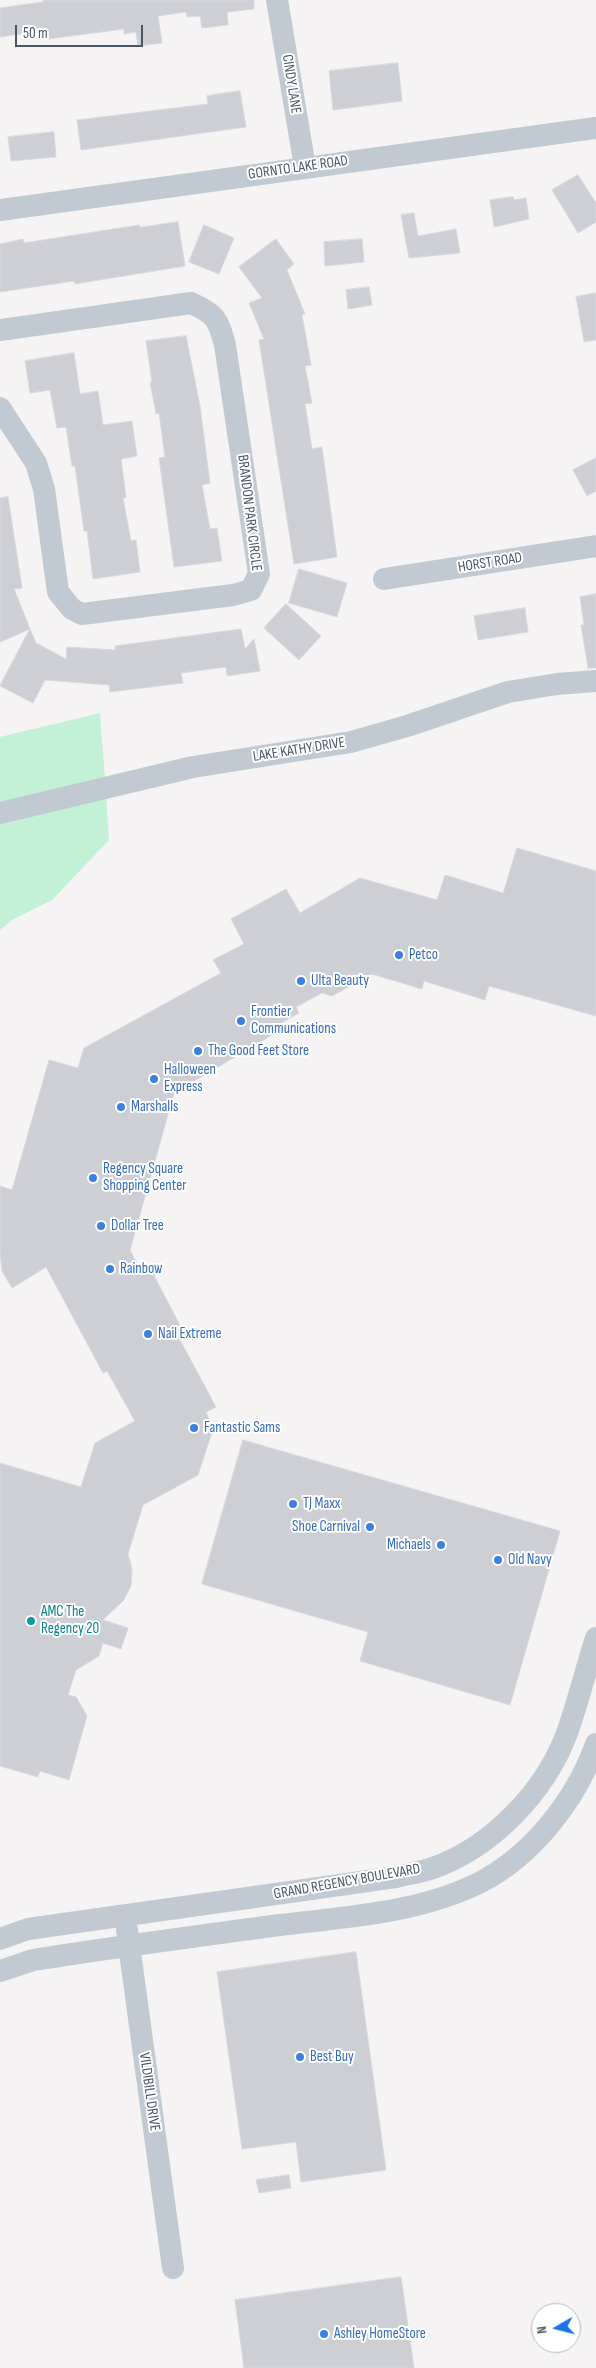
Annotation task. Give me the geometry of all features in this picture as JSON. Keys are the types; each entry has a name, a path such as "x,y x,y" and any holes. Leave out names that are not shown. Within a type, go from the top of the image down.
{"street":[{"name":"CINDY LANE","path":"277,0 305,167"},
{"name":"GORNTO LAKE ROAD","path":"0,210 596,128"},
{"name":"BRANDON PARK CIRCLE","path":"0,330 191,303 210,312 220,329 225,346 260,574 251,590 233,595 82,614 72,609 58,592 44,489 36,463 0,408"},
{"name":"HORST ROAD","path":"384,579 596,546"},
{"name":"LAKE KATHY DRIVE","path":"0,813 193,767 351,742 407,726 508,692 557,684 596,681"},
{"name":"GRAND REGENCY BOULEVARD","path":"0,1939 28,1929 365,1882 433,1868 466,1852 496,1831 531,1796 551,1767 589,1688 596,1638"},
{"name":"GRAND REGENCY BOULEVARD","path":"0,1971 33,1960 129,1945 370,1913 447,1897 480,1882 511,1861 535,1840 556,1815 578,1783 596,1744"},
{"path":"365,1882 370,1913"},
{"name":"VILDIBILL DRIVE","path":"125,1915 173,2268"}],"green space":[{"path":"100,713 105,779 0,804 0,737"},
{"path":"106,796 109,840 52,900 12,920 0,930 0,822"}],"building":[{"path":"43,0 254,0 254,9 227,12 228,25 202,28 200,16 187,17 186,12 158,16 162,43 138,46 136,32 124,34 124,29 48,39 47,30 0,37 0,8 43,2"},
{"path":"398,63 402,101 333,110 329,71"},
{"path":"240,91 246,127 81,150 77,120 208,104 207,96"},
{"path":"54,132 56,157 11,161 8,137"},
{"path":"578,175 596,203 596,222 578,233 552,190"},
{"path":"513,197 514,200 526,198 529,219 494,227 490,200"},
{"path":"414,213 418,236 456,229 460,253 409,258 401,215"},
{"path":"178,222 185,266 75,284 74,281 0,292 0,244 23,239 24,243 139,225 140,227"},
{"path":"204,225 234,238 219,274 189,262"},
{"path":"276,239 294,264 287,270 305,314 302,315 311,365 305,366 312,403 305,404 312,449 322,447 337,557 294,564 259,340 264,339 249,303 262,298 239,267"},
{"path":"362,239 364,262 325,266 324,242"},
{"path":"369,287 372,305 348,309 346,290"},
{"path":"596,293 596,340 584,342 576,297"},
{"path":"186,336 200,406 210,483 202,485 210,529 217,528 222,561 174,567 159,458 165,457 159,413 156,414 150,382 152,382 146,341"},
{"path":"74,353 80,394 98,391 103,425 132,421 137,456 121,459 126,497 123,498 131,541 136,540 140,572 93,579 87,531 84,531 75,466 72,466 66,427 57,428 50,390 30,393 25,361"},
{"path":"596,458 596,491 587,496 573,470"},
{"path":"8,497 22,588 14,589 30,629 0,642 0,498"},
{"path":"299,569 347,583 337,617 289,603"},
{"path":"596,594 596,668 588,668 581,625 584,625 580,597"},
{"path":"286,604 321,636 299,660 264,628"},
{"path":"525,608 528,632 478,640 474,616"},
{"path":"30,629 36,643 66,659 67,647 115,650 115,646 241,629 245,649 254,639 260,671 227,676 226,667 181,673 183,683 110,692 109,685 45,680 33,703 0,686"},
{"name":"Regency Square Shopping Center","path":"517,848 596,871 596,1016 489,986 485,1000 424,981 422,989 372,974 332,996 322,993 296,1007 299,1013 269,1030 272,1035 174,1093 130,1250 140,1269 148,1264 185,1335 179,1338 216,1407 206,1412 213,1429 198,1475 143,1505 128,1554 132,1569 131,1586 123,1601 103,1620 128,1628 121,1649 103,1643 99,1656 76,1670 68,1695 76,1697 87,1716 69,1780 40,1771 38,1777 0,1766 0,1463 81,1487 95,1443 135,1421 107,1371 103,1373 46,1267 12,1288 2,1271 0,1253 0,1186 12,1190 49,1060 78,1068 84,1048 221,973 213,960 244,944 231,919 286,889 300,913 360,878 437,900 445,875 503,893"},
{"path":"243,1440 560,1531 510,1705 360,1661 368,1632 202,1584"},
{"name":"Best Buy","path":"356,1952 386,2170 301,2182 296,2142 242,2149 217,1972"},
{"path":"289,2175 291,2188 259,2193 256,2180"},
{"name":"Ashley HomeStore","path":"401,2277 414,2368 244,2368 235,2300"}],"place":[{"name":"Petco","path":"399,955"},
{"name":"Ulta Beauty","path":"301,981"},
{"name":"Frontier Communications","path":"241,1021"},
{"name":"The Good Feet Store","path":"198,1051"},
{"name":"Halloween Express","path":"154,1079"},
{"name":"Marshalls","path":"121,1107"},
{"name":"Regency Square Shopping Center","path":"93,1178"},
{"name":"Dollar Tree","path":"101,1226"},
{"name":"Rainbow","path":"110,1269"},
{"name":"Nail Extreme","path":"148,1334"},
{"name":"Fantastic Sams","path":"194,1428"},
{"name":"TJ Maxx","path":"293,1504"},
{"name":"Shoe Carnival","path":"370,1527"},
{"name":"Michaels","path":"441,1545"},
{"name":"Old Navy","path":"498,1560"},
{"name":"AMC The Regency 20","path":"31,1621"},
{"name":"Best Buy","path":"300,2057"},
{"name":"Ashley HomeStore","path":"324,2334"}]}
